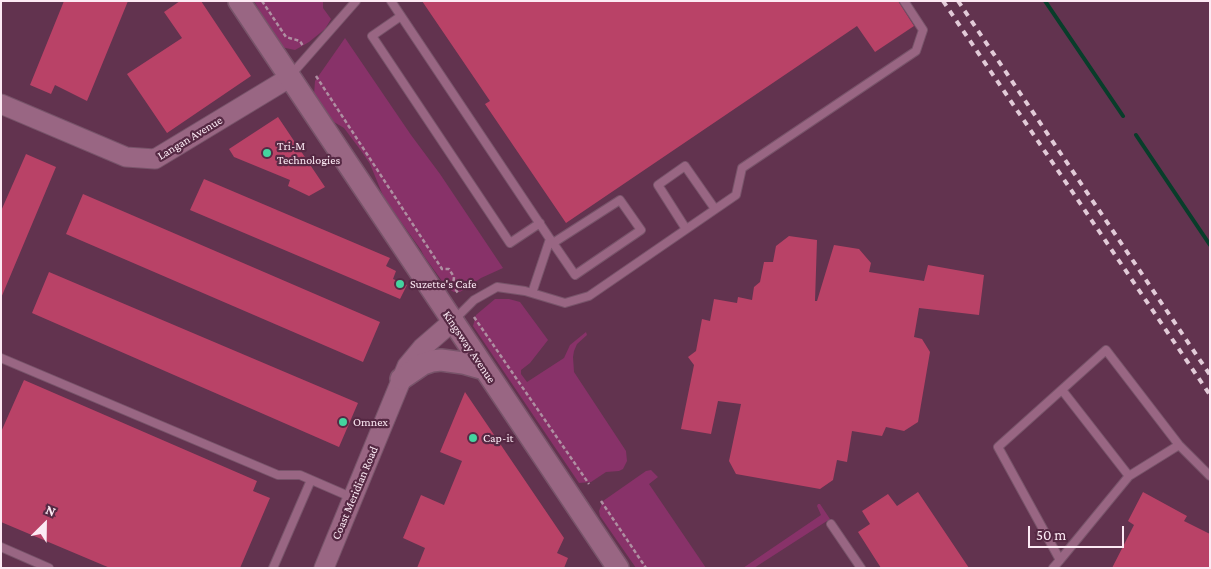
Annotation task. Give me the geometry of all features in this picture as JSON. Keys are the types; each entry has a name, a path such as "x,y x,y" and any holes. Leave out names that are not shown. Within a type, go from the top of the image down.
{"main road":[{"name":"Kingsway Avenue","path":"239,1 618,568"},
{"path":"401,379 423,364 441,360 484,368"}],"street":[{"name":"Langan Avenue","path":"1,104 126,157 155,159 289,78"},
{"name":"Coast Meridian Road","path":"324,568 407,366 416,354 452,322"}],"lane":[{"path":"289,78 356,1"},
{"path":"391,1 551,241 576,275 641,230 620,200 551,241 532,293"},
{"path":"452,322 474,300 497,287 532,293 565,303 589,296 736,194 742,168 916,51 923,30 904,1"},
{"path":"401,16 372,36 377,45 510,243 540,223"},
{"path":"686,229 658,185 671,175 685,166 715,208"},
{"path":"1060,560 998,447 1106,350 1179,445 1210,476"},
{"path":"1,358 278,475 300,475 353,498"},
{"path":"1062,390 1129,476"},
{"path":"1053,568 1129,476 1179,445"},
{"path":"273,568 311,480"},
{"path":"831,524 861,568"},
{"path":"1,547 49,568"}],"path":[{"path":"262,1 286,37 300,41 304,46"},
{"path":"316,76 442,269 449,270 454,277 453,286 458,293"},
{"path":"474,317 589,484"},
{"path":"601,501 646,568"}],"shaded area":[{"path":"254,1 323,1 323,8 331,19 325,29 295,50 281,47"},
{"path":"345,38 503,268 481,278 460,292 454,292 447,288 384,198 370,164 362,152 344,128 334,122 314,95 315,81"},
{"path":"495,299 509,299 520,302 548,340 530,363 521,370 521,374 527,382 564,358 570,345 586,332 587,335 577,344 574,351 574,372 626,451 627,461 623,469 606,472 591,482 579,483 473,326 476,315"},
{"path":"651,470 658,477 649,484 706,568 636,568 600,516 599,511 603,501 646,471"},
{"path":"818,504 820,504 830,519 754,568 743,568 821,515"}],"building":[{"path":"64,1 128,1 87,101 55,85 51,94 30,85"},
{"path":"180,1 201,1 251,76 167,133 127,74 182,38 164,12"},
{"path":"422,1 898,1 914,26 875,52 857,26 566,223 485,104 490,101"},
{"name":"Tri-M Technologies","path":"278,117 325,187 309,196 288,186 290,180 234,157 229,149"},
{"path":"26,154 56,167 1,298 1,211"},
{"path":"204,179 390,258 386,266 396,271 393,279 407,285 400,299 190,210"},
{"path":"83,194 380,322 363,362 66,234"},
{"path":"789,236 817,240 815,301 817,301 834,245 859,249 871,263 869,272 924,281 928,265 984,275 979,315 919,308 914,337 922,339 930,352 918,422 904,431 886,427 882,436 852,431 847,462 837,460 833,480 820,489 736,474 729,461 741,404 718,401 711,434 681,429 694,365 688,357 696,351 702,319 710,321 714,299 737,303 738,297 752,300 754,287 760,282 764,262 773,262 776,246"},
{"path":"49,272 358,403 339,447 32,313"},
{"path":"24,380 257,481 253,491 270,498 240,568 110,568 1,522 1,432"},
{"path":"465,392 564,538 557,553 568,558 564,568 417,568 425,548 403,538 421,495 444,505 462,461 440,452"},
{"path":"918,492 969,568 881,568 858,532 870,524 862,511 888,494 897,506"},
{"path":"1143,492 1187,516 1184,521 1210,534 1210,568 1112,568 1134,525 1128,521"}],"waterway":[{"path":"1045,1 1123,116"},
{"path":"1136,135 1210,245"}],"railway":[{"path":"943,1 1210,395"},
{"path":"958,1 1210,375"}],"place":[{"name":"Tri-M Technologies","path":"267,153"},
{"name":"Suzette's Cafe","path":"400,284"},
{"name":"Omnex","path":"343,422"},
{"name":"Cap-it","path":"473,438"}]}
